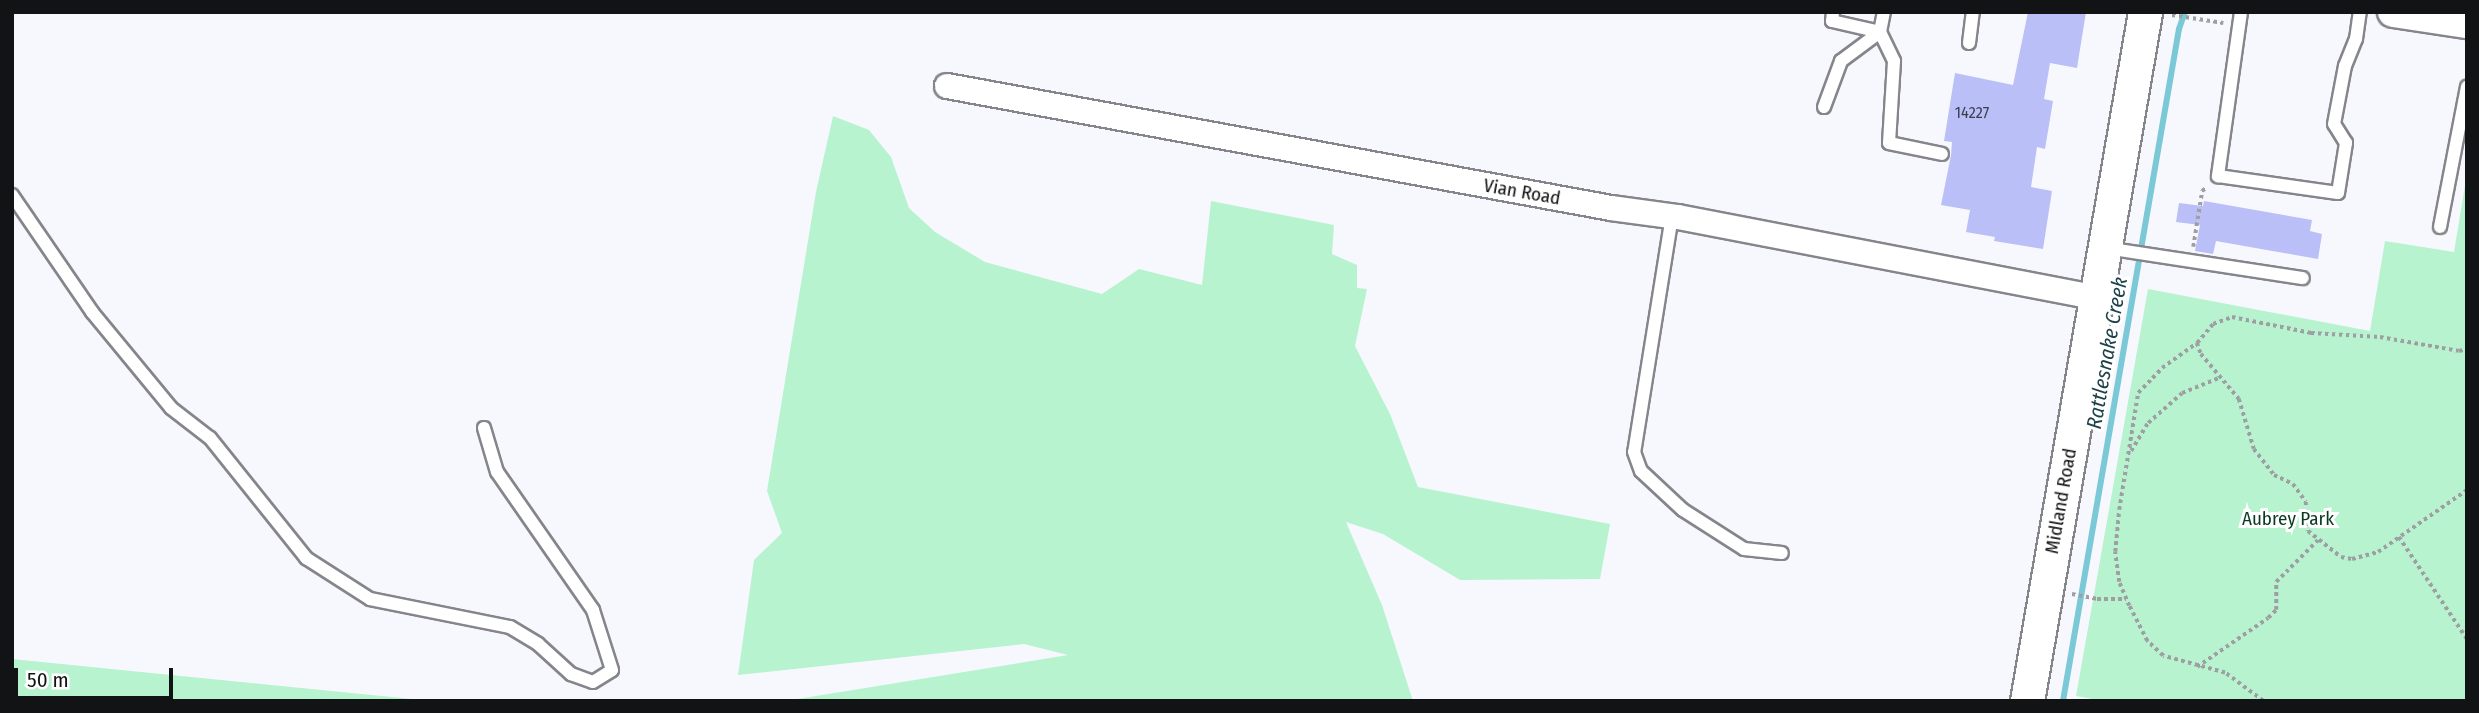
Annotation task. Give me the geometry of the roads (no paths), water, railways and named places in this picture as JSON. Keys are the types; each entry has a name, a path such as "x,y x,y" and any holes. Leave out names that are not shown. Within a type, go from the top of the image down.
{"main road":[{"name":"Midland Road","path":"2027,701 2096,298 2117,250 2159,14"}],"street":[{"path":"2393,12 2467,23"},
{"name":"Vian Road","path":"947,86 1611,208 1672,216 2096,298"}],"lane":[{"path":"1833,12 1832,21 1880,32"},
{"path":"1884,12 1880,32 1894,61 1889,143 1942,154"},
{"path":"1969,43 1973,12"},
{"path":"2241,12 2218,176 2339,192 2346,143 2334,124 2345,66 2356,39 2360,12"},
{"path":"1824,107 1841,61 1880,32"},
{"path":"2440,227 2467,87"},
{"path":"12,195 92,312 171,408 210,438 306,558 370,599 510,626 538,644 571,674 593,682 612,670 593,610 497,472 484,428"},
{"path":"1672,216 1634,452 1641,471 1683,510 1744,549 1782,553"},
{"path":"2117,250 2303,278"}],"waterway":[{"name":"Rattlesnake Creek","path":"2063,701 2179,29 2185,12"}],"park label":[{"name":"Aubrey Park","path":"2288,519"}]}
